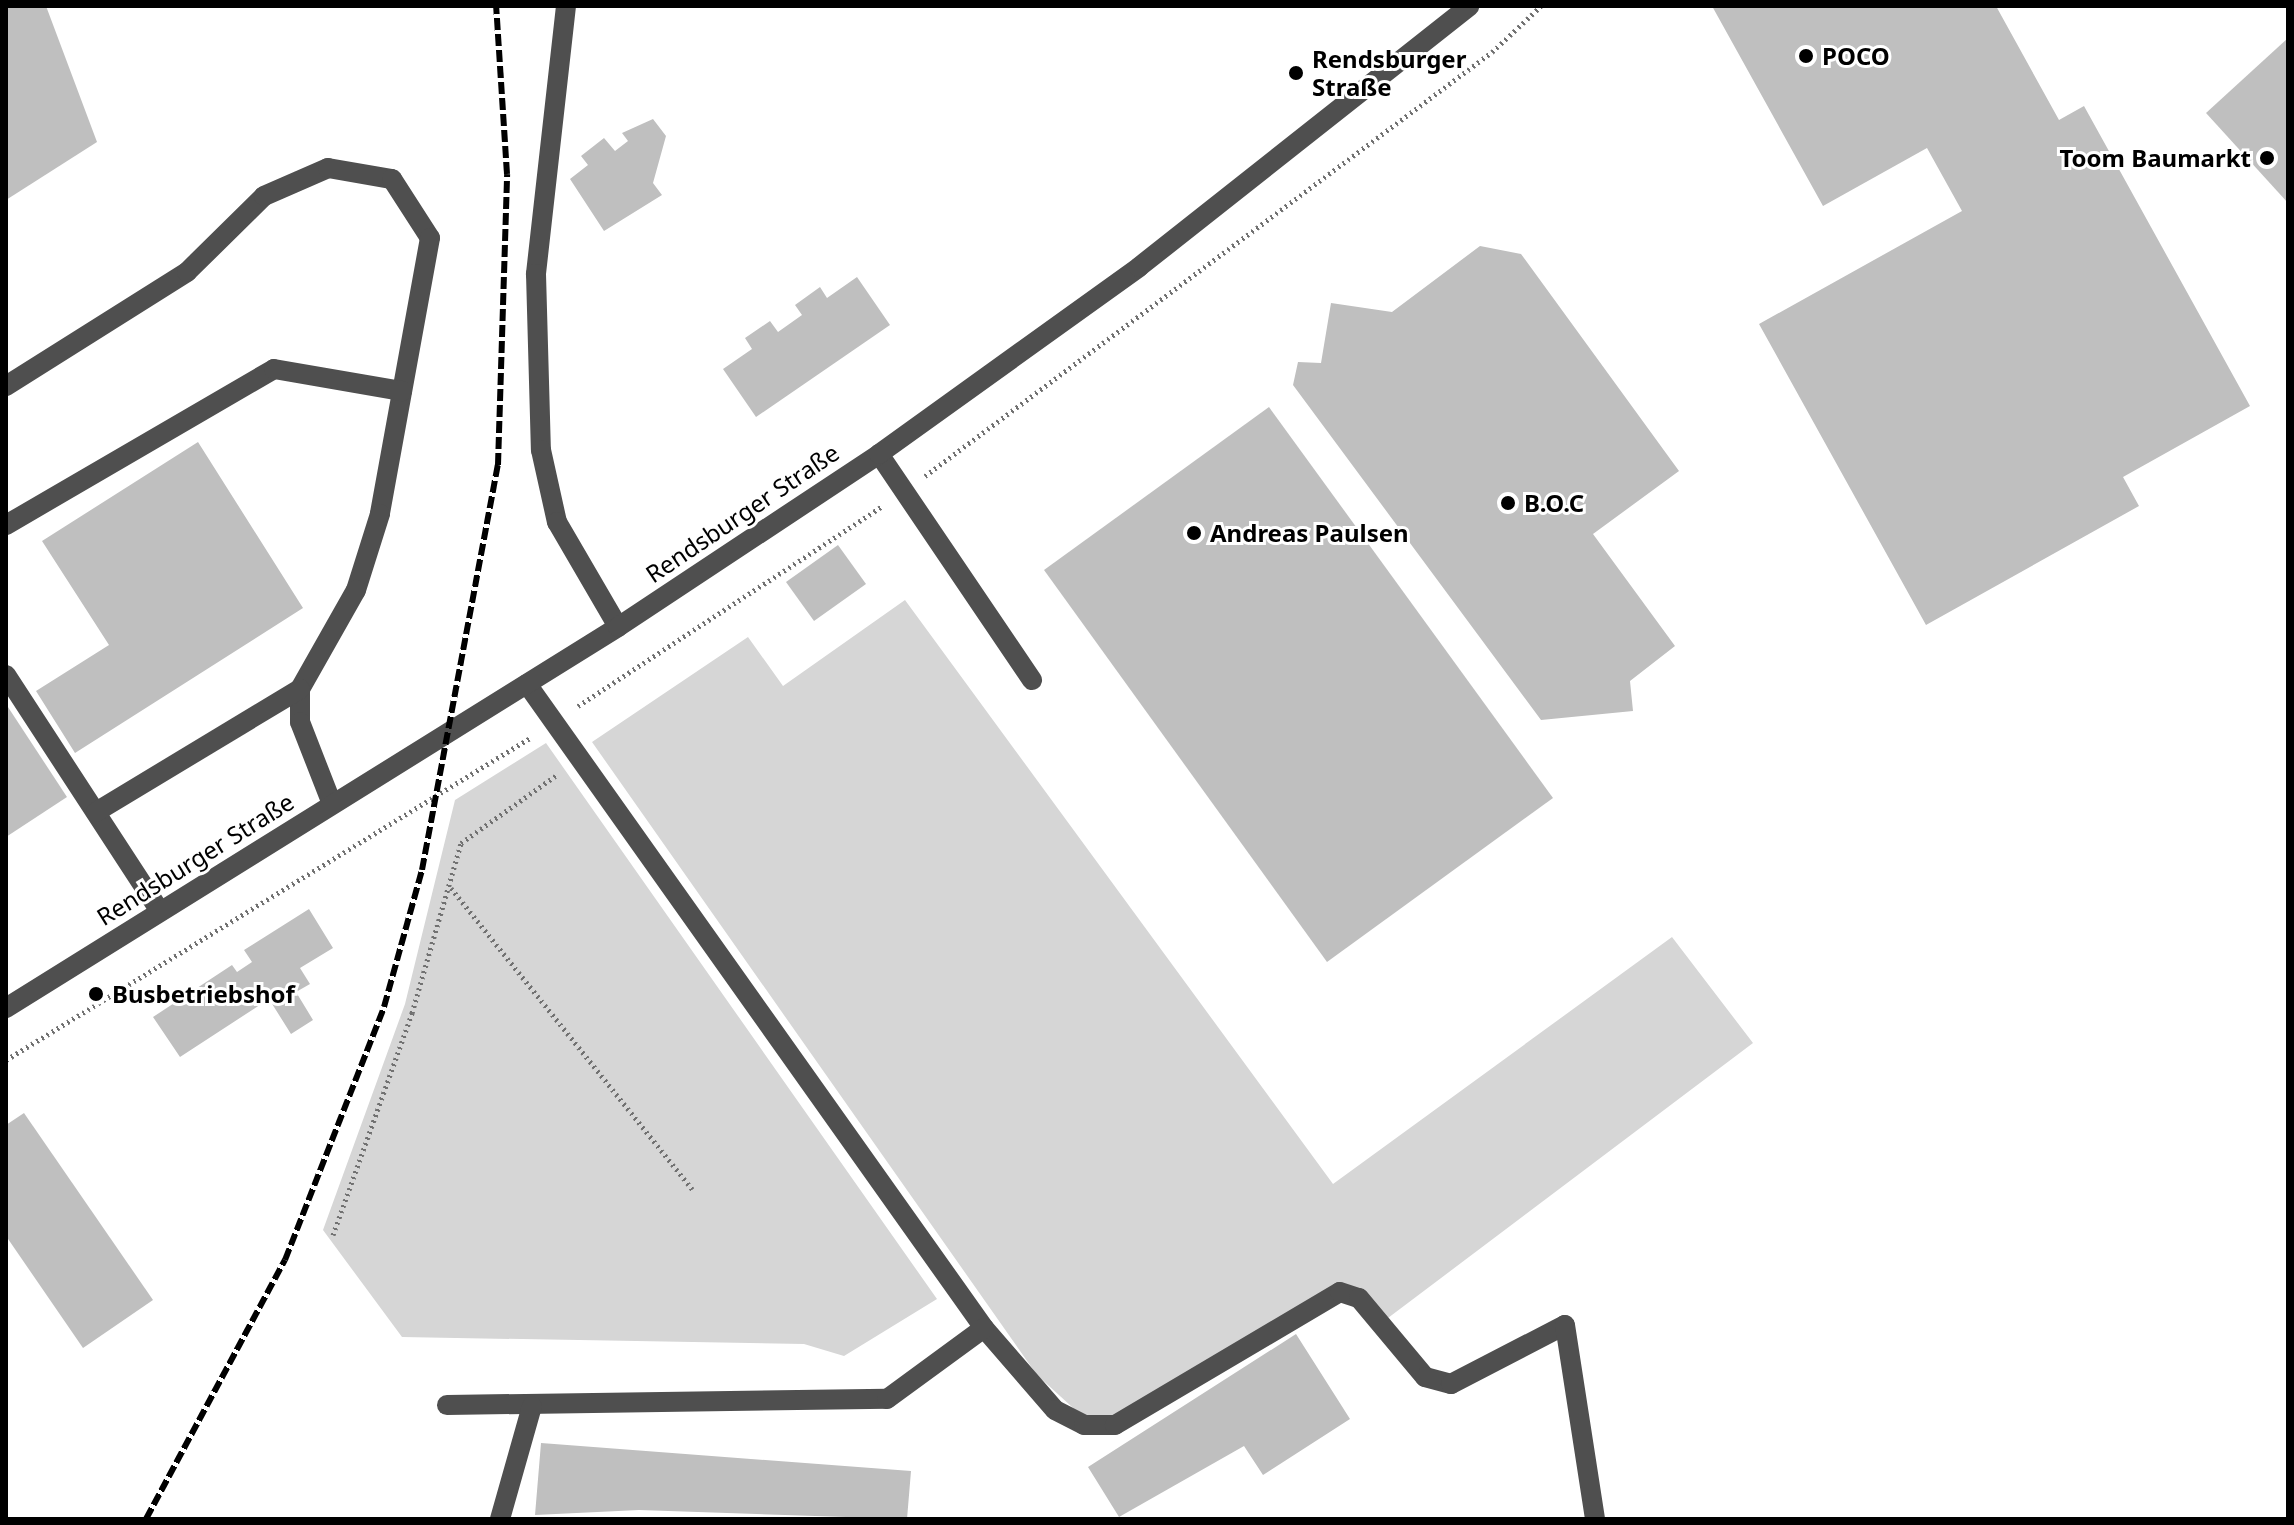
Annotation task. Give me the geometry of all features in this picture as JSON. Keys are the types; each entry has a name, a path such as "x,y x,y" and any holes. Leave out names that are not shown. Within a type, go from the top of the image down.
{"street":[{"path":"566,6 536,274 541,450 557,522 618,627"},
{"name":"Rendsburger Straße","path":"6,1008 618,627 879,454 1139,267 1462,8"},
{"path":"6,386 187,272 264,196 328,168 392,179 430,238 380,514 356,590 300,689 96,812"},
{"path":"6,525 274,369 402,391"},
{"path":"879,454 1032,680"},
{"path":"6,675 160,911"},
{"path":"527,684 576,762 984,1328 1044,1400 1070,1420 1097,1427 1131,1418 1340,1292 1359,1298 1425,1377 1451,1384 1565,1325 1595,1519"},
{"path":"300,689 300,722 332,804"},
{"path":"447,1405 887,1399 984,1328"},
{"path":"500,1519 532,1406"}],"path":[{"path":"333,1235 451,887 461,843 576,762"},
{"path":"451,887 692,1189"}],"shaded area":[{"path":"905,600 1333,1184 1672,937 1753,1043 1384,1321 1352,1290 1128,1415 1083,1417 1037,1375 592,742 748,637 783,686"},
{"path":"546,743 937,1299 844,1356 804,1344 402,1337 323,1230 405,1004 455,800"}],"building":[{"path":"6,6 46,6 97,142 6,200"},
{"path":"1712,6 1996,6 2059,120 2084,106 2250,406 2123,477 2139,506 1926,625 1759,324 1962,211 1927,148 1823,206"},
{"name":"Toom Baumarkt","path":"2288,38 2288,203 2206,113"},
{"path":"653,119 666,136 653,183 662,195 604,231 570,179 588,165 581,156 604,138 615,151 628,141 622,133"},
{"name":"B.O.C","path":"1480,246 1521,254 1679,471 1593,534 1675,646 1630,681 1633,711 1541,720 1293,385 1298,362 1321,363 1331,303 1392,312"},
{"path":"857,277 890,325 756,417 723,369 752,349 745,338 770,321 778,332 802,315 795,305 820,287 827,298"},
{"path":"1269,407 1553,798 1327,962 1044,570"},
{"path":"198,442 303,608 75,753 36,691 109,645 42,541"},
{"path":"838,545 866,584 814,621 786,582"},
{"path":"6,704 67,797 6,837"},
{"path":"309,909 333,948 300,968 310,984 296,992 313,1020 291,1034 269,999 180,1057 153,1017 232,965 237,972 252,962 244,950"},
{"path":"24,1113 153,1300 83,1348 6,1236 6,1125"},
{"path":"1296,1334 1350,1419 1263,1475 1244,1446 1119,1517 1088,1467"},
{"path":"541,1443 911,1471 907,1519 639,1510 535,1515"}],"railway":[{"path":"146,1519 285,1260 384,1007 422,870 498,465 507,174 496,6"}],"place":[{"name":"POCO","path":"1806,56"},
{"name":"Rendsburger Straße","path":"1296,73"},
{"name":"Toom Baumarkt","path":"2267,158"},
{"name":"B.O.C","path":"1508,503"},
{"name":"Andreas Paulsen","path":"1194,533"},
{"name":"Busbetriebshof","path":"96,994"}]}
